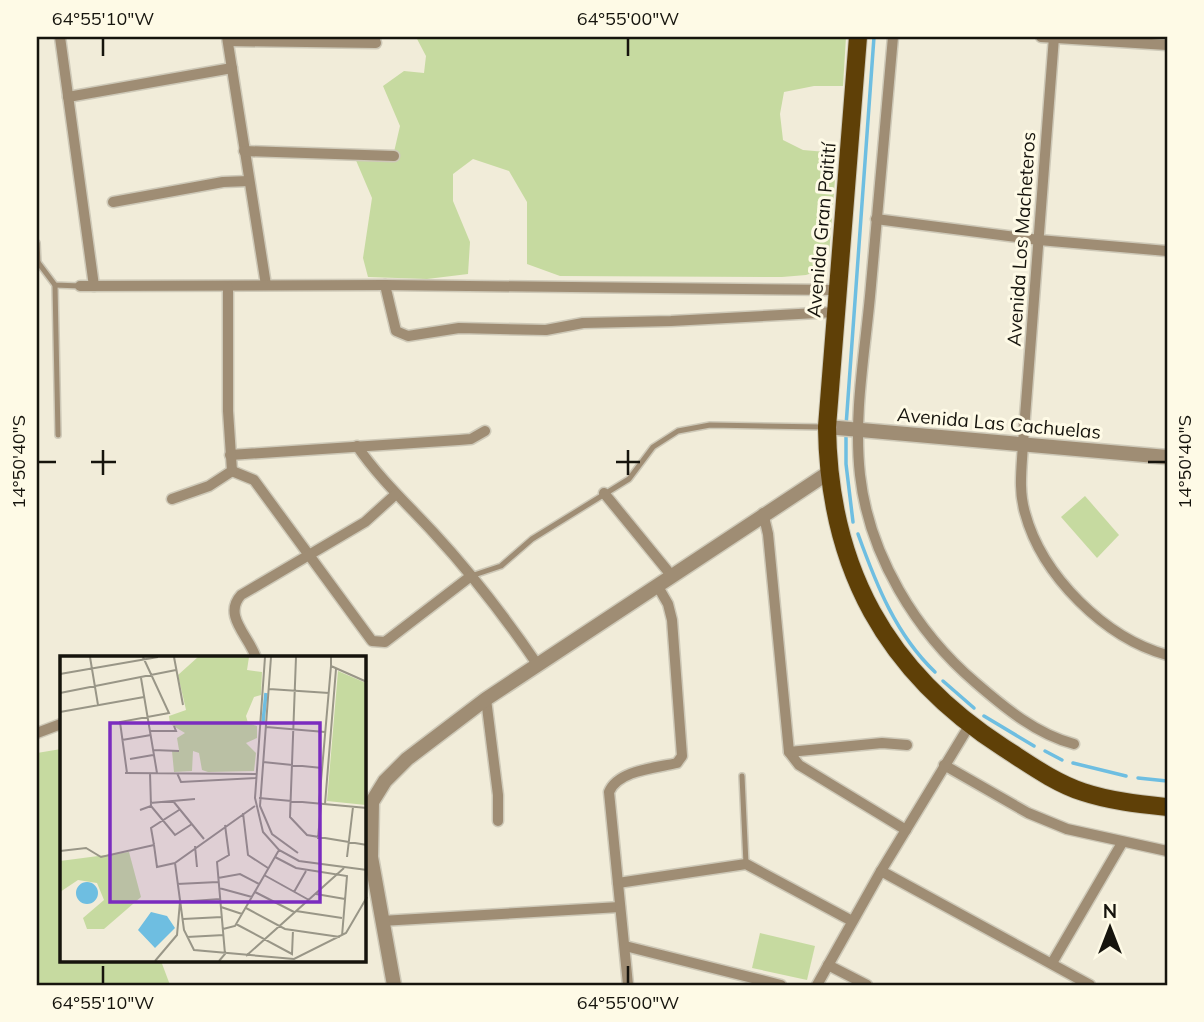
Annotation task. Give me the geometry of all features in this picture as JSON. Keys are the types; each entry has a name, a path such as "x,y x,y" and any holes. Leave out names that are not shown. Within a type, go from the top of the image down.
{"main road":[{"name":"Avenida Gran Paitití","path":"858,37 835,312 845,429 828,473 836,518 853,571 876,622 907,667 970,726 1031,765 1080,791 1106,799 1167,807"}],"street":[{"path":"60,37 94,286"},
{"path":"266,285 228,39 376,43 374,37"},
{"path":"892,37 863,364 845,429 871,522 889,569 908,607 953,663 991,696 1034,728 1074,744"},
{"path":"1041,37 1167,45"},
{"name":"Avenida Los Macheteros","path":"1054,37 1020,487 1024,511 1042,552 1080,601 1103,625 1129,642 1167,655"},
{"path":"68,97 232,68"},
{"path":"244,151 394,156"},
{"path":"113,202 223,182 249,181"},
{"path":"876,219 1039,240 1167,251"},
{"path":"385,285 396,331 408,336 459,328 546,330 583,323 835,312"},
{"path":"80,286 385,285 837,290"},
{"path":"228,287 232,471"},
{"name":"Avenida Las Cachuelas","path":"845,429 1167,457"},
{"path":"230,455 471,439 485,431"},
{"path":"357,446 375,473 498,608 537,664"},
{"path":"172,499 209,486 232,471"},
{"path":"232,471 254,480 372,641 385,642 471,576"},
{"path":"394,985 371,857 368,802 385,781 407,759 486,699 763,513 828,473"},
{"path":"604,493 671,575"},
{"path":"255,656 233,612 235,602 241,595 365,522 396,494"},
{"path":"763,513 768,534 789,752 799,765 906,830"},
{"path":"628,985 609,792 613,783 624,776 677,763 682,756 672,620 668,604 657,584"},
{"path":"486,699 498,795 498,821"},
{"path":"37,733 60,724"},
{"path":"817,985 881,871 970,726"},
{"path":"789,752 882,743 907,745"},
{"path":"944,765 1028,813 1067,829 1167,851"},
{"path":"1052,963 1122,843"},
{"path":"618,883 746,864 852,921"},
{"path":"881,871 1090,985"},
{"path":"382,921 620,907"},
{"path":"625,946 781,985"},
{"path":"828,965 867,985"}],"lane":[{"path":"37,243 37,262 55,285 58,435"},
{"path":"55,285 80,286"},
{"path":"471,576 501,566 532,539 629,479 653,447 678,431 710,425 845,429"},
{"path":"742,776 746,864"}],"green space":[{"path":"416,37 846,37 843,86 814,86 784,92 780,114 783,140 803,150 826,152 836,167 829,254 821,270 806,275 782,277 560,276 527,264 527,202 509,171 473,159 453,174 453,201 470,242 468,274 427,279 368,277 363,258 372,198 355,158 394,152 400,126 383,86 404,71 424,73 426,56"},
{"path":"1085,496 1119,535 1097,558 1061,517"},
{"path":"60,749 60,962 161,962 170,985 37,985 37,753"},
{"path":"760,933 815,946 807,980 752,968"}],"waterway":[{"path":"846,426 874,37"},
{"path":"846,433 846,464 853,522"},
{"path":"858,534 880,590 898,625 935,672"},
{"path":"943,681 974,708"},
{"path":"984,716 1034,746"},
{"path":"1045,751 1062,760"},
{"path":"1073,763 1126,776"},
{"path":"1138,778 1167,781"}]}
